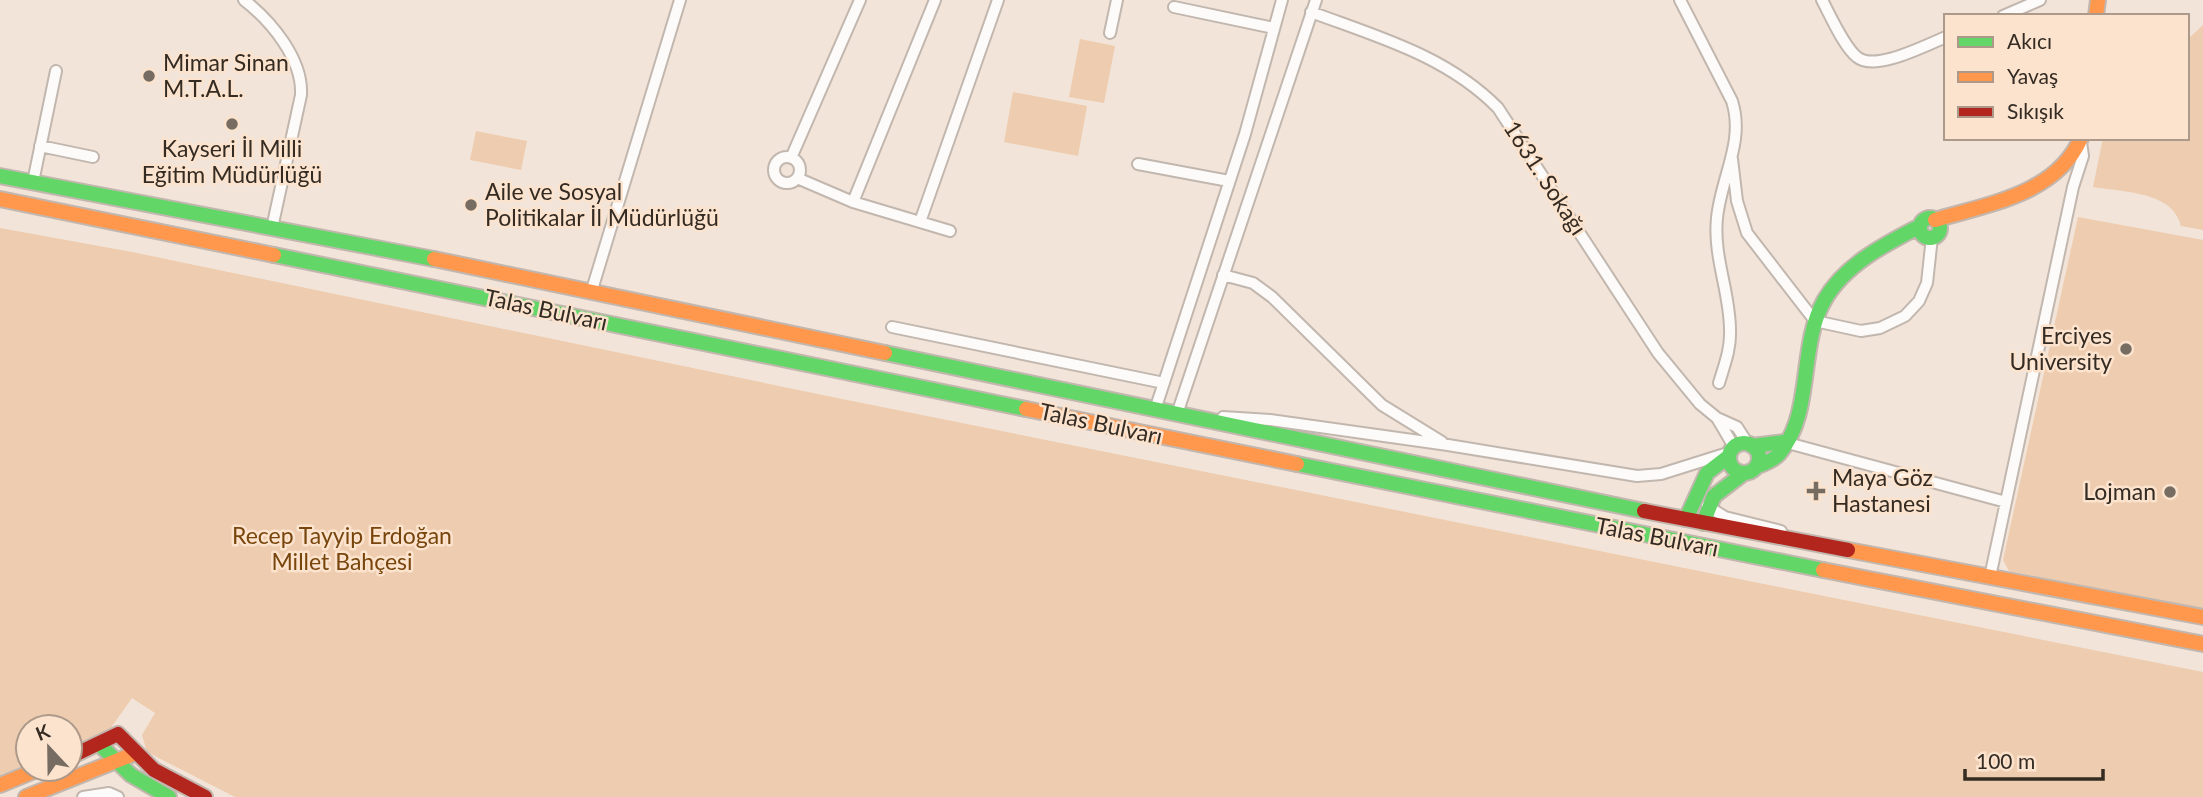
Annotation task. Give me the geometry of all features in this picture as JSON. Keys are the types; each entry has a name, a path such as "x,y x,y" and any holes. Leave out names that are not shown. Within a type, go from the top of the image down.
{"main road":[{"path":"1703,523 1707,506 1717,493 1750,470 1776,457 1784,448 1784,442 1794,422 1815,321 1823,302 1842,277 1866,257 1888,245 1930,230 2059,174 2072,161 2081,140"},
{"name":"Talas Bulvarı","path":"0,176 397,251 1703,523 2203,617"},
{"name":"Talas Bulvarı","path":"6,200 1676,541 2203,644"},
{"path":"6,200 76,224 185,247 1682,552 2203,654"},
{"path":"1686,519 1703,480 1713,466 1739,449 1784,442"},
{"path":"1739,449 1731,466 1750,470"},
{"path":"1739,449 1758,453 1750,470"},
{"path":"84,751 118,734 129,740 135,753 157,772 205,797"},
{"path":"100,745 114,762 144,784 169,797"},
{"path":"26,797 135,753"}],"street":[{"path":"244,0 275,30 301,81 300,102 272,228"},
{"path":"591,293 680,0"},
{"path":"791,158 860,0"},
{"path":"853,202 935,0"},
{"path":"920,222 998,0"},
{"path":"1110,33 1117,0"},
{"path":"1155,410 1229,181 1282,0"},
{"path":"1316,0 1177,414 1270,420 1448,445 1625,475 1661,474 1739,449"},
{"path":"1680,0 1732,101 1737,129 1716,227 1717,253 1730,328 1730,346 1719,383"},
{"path":"1822,0 1854,55 1867,61 1886,60 1944,38"},
{"path":"2008,14 2039,0"},
{"path":"1174,7 1274,28"},
{"name":"1631. Sokağı","path":"1311,12 1424,55 1460,75 1486,96 1509,121 1661,357 1700,404 1717,418 1739,449"},
{"path":"33,182 56,71"},
{"path":"1990,577 2073,187 2083,156 2081,140"},
{"path":"40,146 93,157"},
{"path":"1732,156 1737,201 1747,233 1815,321 1861,331 1880,328 1905,316 1919,301 1927,283 1930,230"},
{"path":"791,158 779,160 774,171 781,181 790,182 797,178"},
{"path":"791,158 799,166 797,178"},
{"path":"1138,164 1229,181"},
{"path":"797,178 853,202 950,231"},
{"path":"1223,275 1253,284 1272,296 1381,405 1448,445"},
{"path":"892,327 1164,383"},
{"path":"1784,442 2006,502"},
{"path":"1685,467 1703,480"},
{"path":"1707,506 1725,517 1844,549"},
{"path":"83,797 109,793 118,797"}],"green space":[{"path":"2203,25 2203,230 2181,226 2176,214 2168,206 2145,195 2093,187 2103,140 2189,140 2189,38"},
{"path":"1080,39 1115,46 1104,103 1069,97"},
{"path":"1013,92 1087,106 1078,156 1004,142"},
{"path":"476,131 527,141 521,170 470,160"},
{"name":"Erciyes University","path":"2078,217 2203,240 2203,610 2009,571 2003,560"},
{"name":"Recep Tayyip Erdoğan Millet Bahçesi","path":"0,228 132,252 842,399 2203,672 2203,797 235,797 147,752 142,735 155,713 132,698 110,729 84,741 84,713 14,713 14,770 0,775"}],"traffic: fast":[{"path":"0,176 434,259"},
{"path":"1930,218 1937,221 1940,228 1937,235 1930,238 1923,235 1920,228 1923,221 1930,218"},
{"path":"1756,467 1777,456 1790,438 1802,400 1816,319 1832,288 1866,257 1920,226"},
{"path":"274,255 1026,409"},
{"path":"885,353 1644,511"},
{"path":"1752,446 1784,442"},
{"path":"1744,443 1755,447 1759,458 1755,469 1744,473 1733,469 1729,458 1733,447 1744,443"},
{"path":"1686,519 1707,473 1729,456"},
{"path":"1297,464 1823,570"},
{"path":"1703,523 1714,496 1744,473"},
{"path":"100,745 131,775 169,797"}],"traffic: slow":[{"path":"2096,14 2098,0"},
{"path":"1935,220 1998,202 2038,184 2056,172 2070,157 2080,140"},
{"path":"0,199 274,255"},
{"path":"434,259 885,353"},
{"path":"1026,409 1297,464"},
{"path":"1848,550 2203,617"},
{"path":"1823,570 2203,644"},
{"path":"26,797 136,753"},
{"path":"0,785 14,779"}],"traffic: jam":[{"path":"1644,511 1848,550"},
{"path":"84,750 118,734 154,770 205,797"}],"place":[{"name":"Mimar Sinan M.T.A.L.","path":"149,76"},
{"name":"Kayseri İl Milli Eğitim Müdürlüğü","path":"232,124"},
{"name":"Aile ve Sosyal Politikalar İl Müdürlüğü","path":"471,205"},
{"name":"Erciyes University","path":"2126,349"},
{"name":"Maya Göz Hastanesi","path":"1816,491"},
{"name":"Lojman","path":"2170,492"}]}
